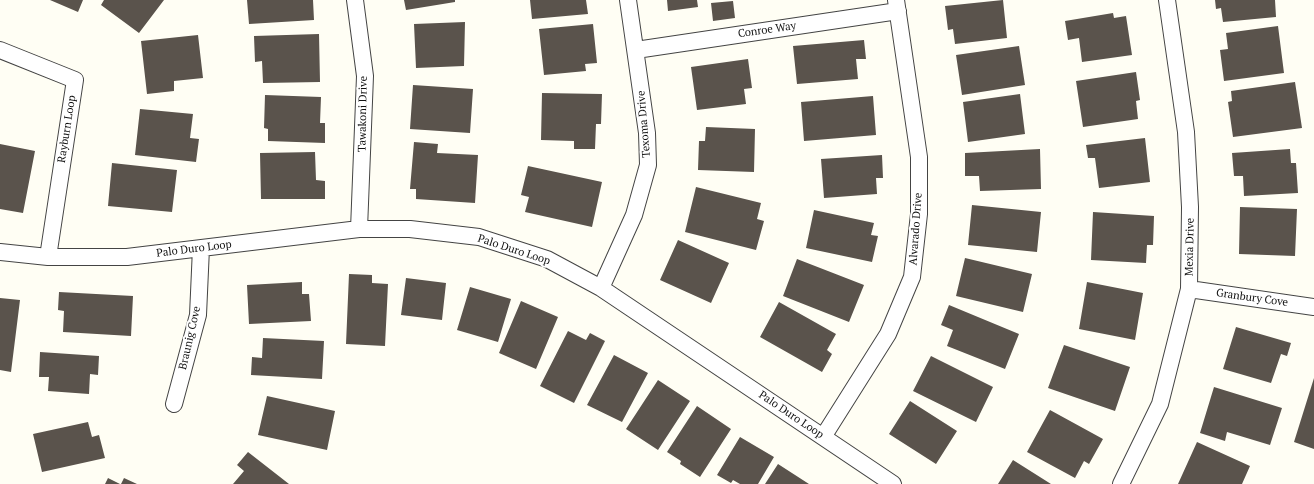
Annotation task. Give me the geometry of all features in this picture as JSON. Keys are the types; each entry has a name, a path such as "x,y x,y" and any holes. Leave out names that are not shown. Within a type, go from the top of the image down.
{"street":[{"name":"Tawakoni Drive","path":"355,0 365,76 359,229"},
{"name":"Texoma Drive","path":"601,288 634,215 648,165 646,133 636,50 628,0"},
{"name":"Mexia Drive","path":"1122,484 1160,404 1189,289 1190,207 1186,132 1167,0"},
{"name":"Conroe Way","path":"636,50 897,6"},
{"name":"Alvarado Drive","path":"823,437 888,334 912,277 919,214 919,157 897,6"},
{"name":"Rayburn Loop","path":"0,50 75,80 48,257"},
{"name":"Palo Duro Loop","path":"0,252 48,257 127,257 359,229 410,229 479,237 547,259 601,288 893,484"},
{"name":"Braunig Cove","path":"174,404 198,315 201,248"},
{"name":"Granbury Cove","path":"1189,289 1314,306"}],"building":[{"path":"50,0 83,0 78,12"},
{"path":"104,0 164,0 139,33 101,5"},
{"path":"247,0 313,0 314,20 249,24"},
{"path":"404,0 455,0 455,2 406,10"},
{"path":"530,0 586,0 588,14 532,19"},
{"path":"667,0 697,0 698,7 668,11"},
{"path":"1003,0 1007,38 955,44 953,29 948,30 945,6"},
{"path":"1215,0 1275,0 1276,17 1223,22 1221,8 1216,9"},
{"path":"733,1 735,18 713,21 711,3"},
{"path":"1113,13 1114,18 1126,16 1132,55 1082,62 1079,38 1068,40 1065,21"},
{"path":"465,22 464,66 416,68 414,24"},
{"path":"593,24 597,63 585,64 586,71 544,75 539,29"},
{"path":"1278,26 1284,73 1224,81 1220,50 1228,49 1226,33"},
{"path":"319,34 320,82 263,83 262,61 255,62 254,36"},
{"path":"198,35 203,78 174,81 174,91 147,94 141,41"},
{"path":"864,40 866,59 856,59 858,79 797,84 793,46"},
{"path":"1019,46 1025,85 962,95 956,55"},
{"path":"748,59 752,88 744,89 746,104 697,110 691,67"},
{"path":"1136,72 1140,100 1136,101 1138,119 1083,127 1076,81"},
{"path":"1295,82 1302,128 1233,137 1228,102 1232,101 1231,91"},
{"path":"413,85 473,89 470,133 410,129"},
{"path":"542,93 602,94 601,124 596,124 595,149 574,149 574,141 541,140"},
{"path":"1020,94 1025,134 968,142 963,102"},
{"path":"265,95 321,97 320,123 325,123 325,143 268,141 268,129 264,128"},
{"path":"873,96 876,135 804,141 801,102"},
{"path":"140,109 193,114 190,138 199,139 196,162 135,155"},
{"path":"706,127 755,129 754,172 698,170 699,141 705,141"},
{"path":"1145,138 1150,182 1099,188 1095,158 1088,158 1086,145"},
{"path":"414,142 438,144 437,153 478,155 475,203 416,199 416,189 410,189"},
{"path":"0,144 35,151 23,213 0,209"},
{"path":"1040,149 1041,189 980,191 979,176 965,176 965,153"},
{"path":"1290,149 1291,163 1296,163 1298,193 1244,196 1243,176 1234,176 1232,153"},
{"path":"315,152 316,180 325,181 325,199 261,199 260,153"},
{"path":"882,155 883,178 876,178 877,194 824,198 821,159"},
{"path":"112,163 177,170 172,212 108,206"},
{"path":"528,166 602,182 592,227 525,212 529,197 521,195"},
{"path":"696,187 761,203 757,219 764,221 756,250 685,232"},
{"path":"972,205 1041,212 1037,252 968,245"},
{"path":"1240,207 1297,209 1295,256 1239,254"},
{"path":"814,210 874,223 871,235 878,236 872,262 806,248"},
{"path":"1093,212 1154,216 1153,245 1147,245 1146,263 1091,260"},
{"path":"678,240 729,263 711,303 660,280"},
{"path":"965,258 1032,274 1023,312 956,296"},
{"path":"797,259 864,285 849,322 783,296"},
{"path":"349,274 372,275 372,283 388,284 385,346 346,344"},
{"path":"406,278 446,283 442,320 401,315"},
{"path":"302,282 302,294 309,294 311,321 249,324 247,285"},
{"path":"1087,282 1143,293 1135,340 1079,329"},
{"path":"470,287 511,299 498,342 457,330"},
{"path":"59,292 133,296 131,336 63,332 64,311 58,310"},
{"path":"0,298 20,300 11,372 0,370"},
{"path":"521,301 558,317 536,369 499,353"},
{"path":"779,302 836,334 827,350 832,354 822,372 760,337"},
{"path":"949,305 1019,334 1005,369 947,346 953,330 941,325"},
{"path":"1236,327 1291,343 1287,356 1281,354 1271,383 1223,369"},
{"path":"568,331 586,340 590,333 605,341 574,403 540,386"},
{"path":"263,338 324,341 322,379 251,375 252,357 262,358"},
{"path":"1064,345 1130,367 1115,411 1048,388"},
{"path":"40,352 99,356 98,375 90,374 89,394 48,391 49,377 39,377"},
{"path":"614,355 648,373 622,422 587,405"},
{"path":"931,356 993,387 976,422 913,391"},
{"path":"1314,378 1314,449 1294,442"},
{"path":"658,380 690,401 658,450 626,429"},
{"path":"1214,387 1282,408 1270,445 1227,432 1225,441 1200,433"},
{"path":"267,396 335,411 327,450 258,435"},
{"path":"910,401 957,431 936,464 889,434"},
{"path":"697,406 731,429 700,477 680,464 681,461 667,452"},
{"path":"1050,410 1103,439 1089,464 1084,461 1075,478 1027,452"},
{"path":"88,422 92,437 99,435 105,458 42,472 33,434"},
{"path":"740,437 774,457 758,484 740,484 733,480 731,483 717,475"},
{"path":"1197,442 1250,466 1242,484 1178,484"},
{"path":"248,452 289,484 233,484 244,471 237,465"},
{"path":"1013,460 1051,484 998,484"},
{"path":"778,464 809,484 765,484"},
{"path":"108,478 120,484 105,484"},
{"path":"124,478 137,484 121,484"}]}
